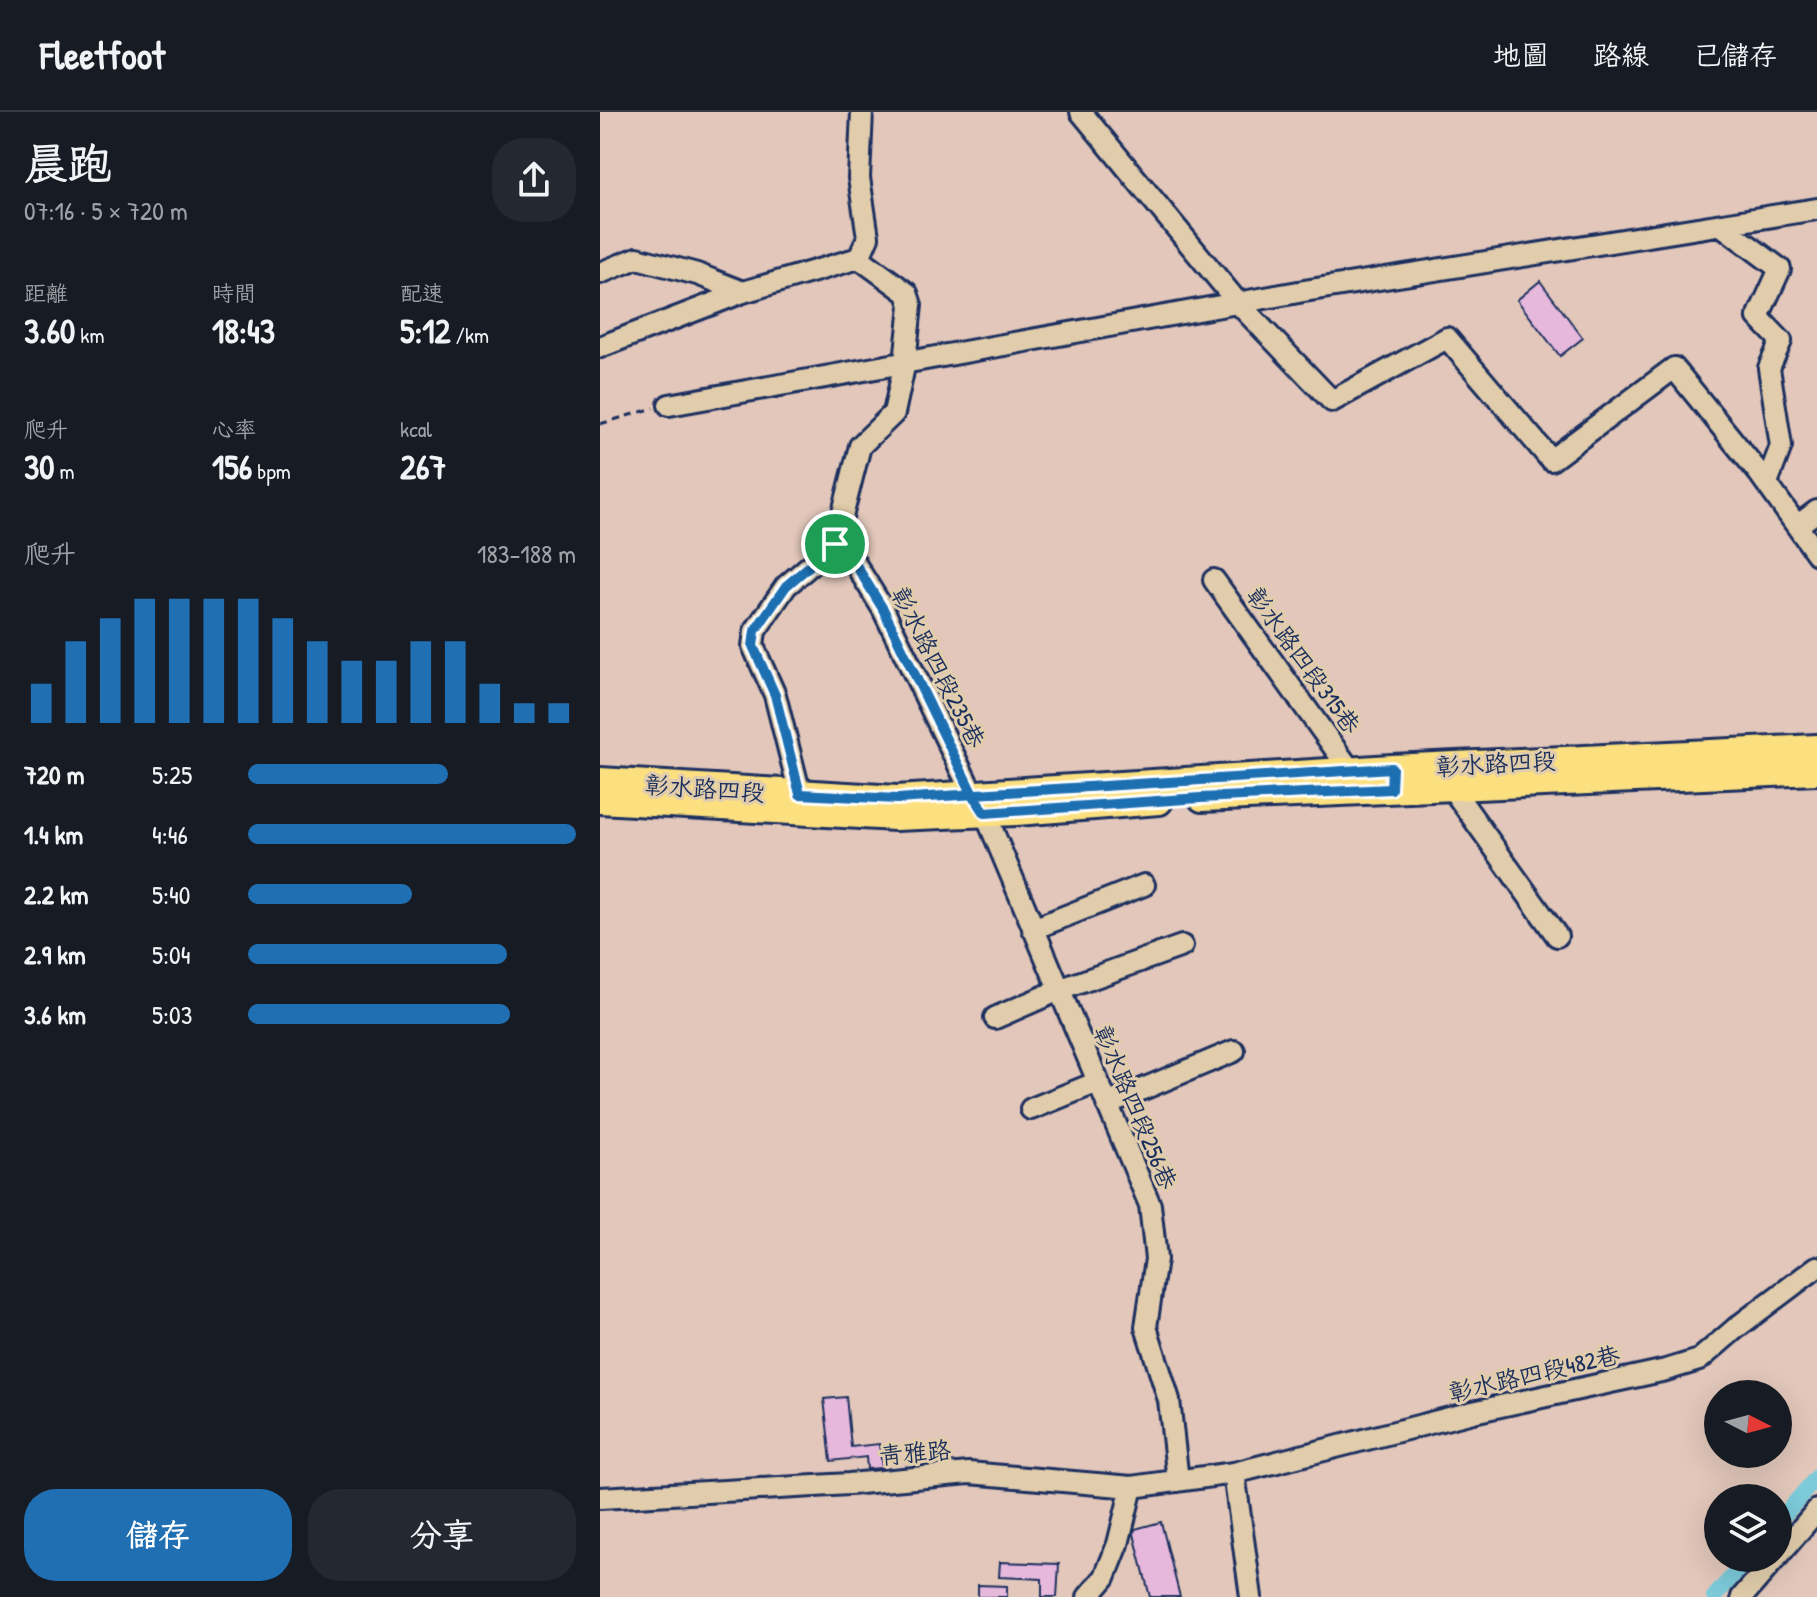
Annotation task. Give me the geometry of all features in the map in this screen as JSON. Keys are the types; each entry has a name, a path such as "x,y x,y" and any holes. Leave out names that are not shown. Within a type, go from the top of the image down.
{"main road":[{"name":"彰水路四段","path":"600,781 979,804 1200,798 1392,779 1817,748"},
{"name":"彰水路四段","path":"600,800 895,817 979,804 1351,771 1451,787 1817,771"}],"street":[{"path":"859,258 868,237 859,178 862,112"},
{"path":"1081,112 1238,303 1332,401 1447,338 1551,460 1674,368 1767,483 1817,554"},
{"path":"669,405 1238,303 1817,209"},
{"path":"1721,225 1780,269 1758,317 1781,341 1769,368 1781,446 1767,483"},
{"path":"600,273 637,258 697,274 743,292"},
{"path":"600,347 743,292 859,258"},
{"path":"800,794 775,695 753,646 755,631 786,586 835,544 860,446 894,413 905,362 911,305 907,293 859,258"},
{"path":"1797,526 1817,511"},
{"name":"彰水路四段235巷","path":"835,544 851,557 883,609 979,804"},
{"name":"彰水路四段315巷","path":"1214,580 1351,771"},
{"path":"1451,787 1557,936"},
{"name":"彰水路四段256巷","path":"979,804 1150,1205 1156,1259 1146,1327 1169,1400 1178,1481"},
{"path":"1033,929 1144,885"},
{"path":"995,1018 1059,990 1182,946"},
{"path":"1107,1104 1234,1051"},
{"path":"1031,1109 1098,1082"},
{"name":"彰水路四段482巷","path":"1234,1473 1473,1412 1699,1360 1817,1267"},
{"name":"青雅路","path":"600,1498 849,1484 969,1473 1132,1487 1234,1473"},
{"path":"1234,1473 1251,1597"},
{"path":"1088,1597 1105,1577 1118,1544 1132,1487"},
{"path":"1792,1539 1817,1510"},
{"path":"1742,1597 1764,1572"},
{"path":"1105,1577 1112,1597"}],"path":[{"path":"600,424 669,405"}],"building":[{"path":"1540,281 1583,338 1560,356 1517,300"},
{"path":"846,1397 851,1447 879,1444 882,1468 867,1469 866,1457 831,1461 824,1399"},
{"path":"1161,1522 1180,1597 1150,1597 1134,1534 1135,1529"},
{"path":"1000,1562 1059,1564 1057,1597 1042,1597 1042,1579 999,1577"},
{"path":"978,1585 1007,1586 1007,1597 978,1597"}],"waterway":[{"path":"1792,1506 1817,1477"},
{"path":"1714,1597 1736,1572"}],"route":[{"path":"835,544 786,586 755,631 753,646 775,695 800,794 897,799 973,795 1033,792 1392,768 1391,789 985,813 973,795 883,609 851,557 835,544"}]}
